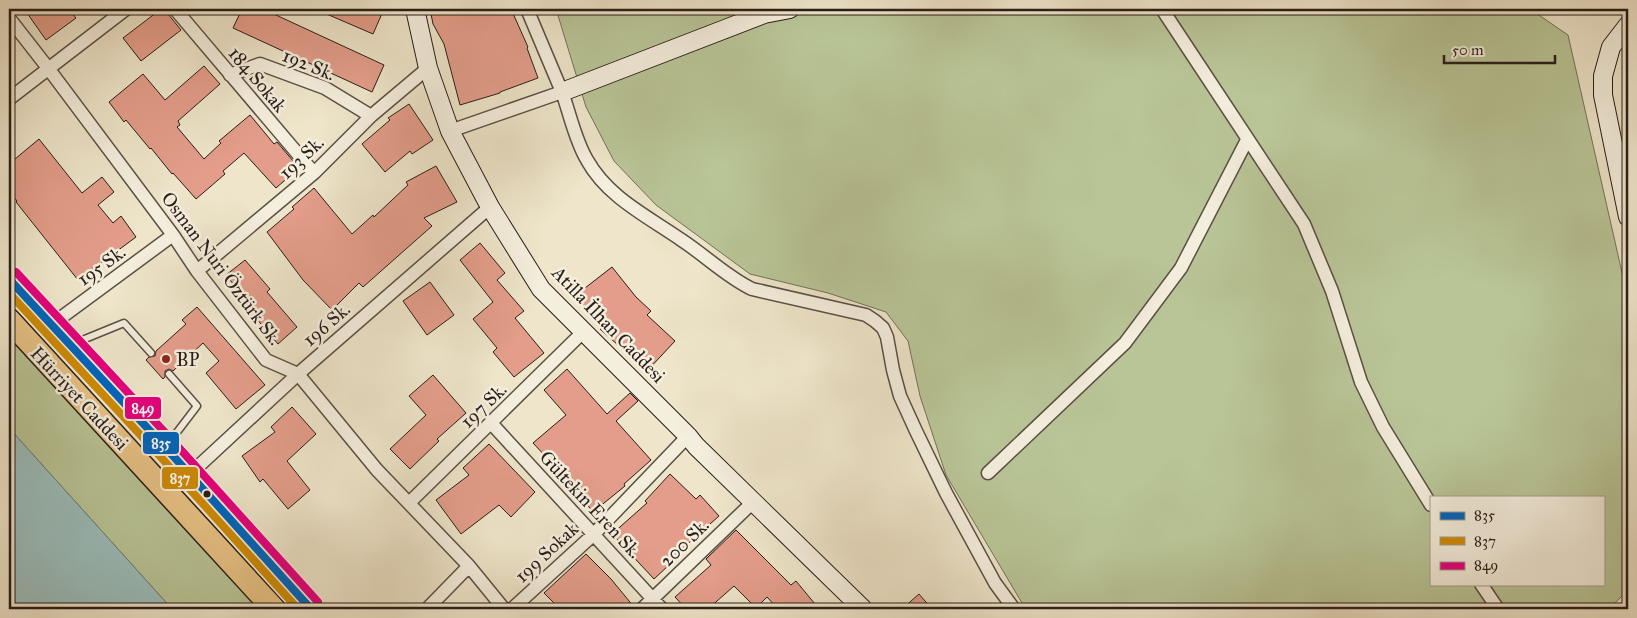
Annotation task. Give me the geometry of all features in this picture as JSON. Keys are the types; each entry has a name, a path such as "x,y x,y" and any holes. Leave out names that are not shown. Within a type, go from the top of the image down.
{"highway":[{"name":"Hürriyet Caddesi","path":"9,279 166,447 311,609"},
{"name":"Hürriyet Caddesi","path":"9,320 274,609"}],"street":[{"path":"9,98 126,9"},
{"name":"184 Sokak","path":"175,9 314,173"},
{"name":"Atilla İlhan Caddesi","path":"415,9 428,68 450,131 490,208 542,289 696,446 862,609"},
{"path":"526,9 562,92 582,150 588,162 606,185 641,214 683,240 738,282 752,289 866,315 883,328 887,337 892,370 900,396 916,431 946,492 995,583 1014,609"},
{"path":"450,131 562,92 764,14 790,9"},
{"path":"1162,9 1304,224 1332,291 1361,382 1383,426 1430,503"},
{"name":"Osman Nuri Öztürk Sk.","path":"9,18 173,235 197,271 266,360 298,374 377,470 470,566 504,609"},
{"path":"1628,26 1612,47 1603,76 1603,95 1628,217"},
{"name":"192 Sk.","path":"230,75 260,64 324,88 371,116"},
{"name":"193 Sk.","path":"197,271 314,173 371,116 428,68"},
{"path":"988,473 1125,343 1181,268 1248,140"},
{"name":"196 Sk.","path":"190,474 298,374 490,208"},
{"name":"195 Sk.","path":"51,325 173,235"},
{"name":"197 Sk.","path":"409,503 583,332"},
{"name":"Gültekin Eren Sk.","path":"491,423 662,609"},
{"name":"199 Sokak","path":"512,609 594,534 688,436"},
{"name":"200 Sk.","path":"642,609 752,502"},
{"path":"427,609 470,566"},
{"path":"1482,586 1498,609"}],"lane":[{"path":"70,345 124,323 151,353"},
{"path":"166,447 197,406 169,374"}],"green space":[{"path":"556,9 1530,9 1568,35 1628,299 1628,590 1609,609 1029,609 1022,603 946,475 920,396 908,341 886,312 828,293 750,274 656,205 614,161 586,107"},
{"path":"9,320 274,609 172,609 9,428"}],"water":[{"path":"9,428 172,609 9,609"}],"building":[{"path":"33,9 69,9 76,18 46,40 27,13"},
{"path":"161,9 164,9 181,30 141,61 123,38"},
{"path":"242,9 263,9 384,65 372,92 233,28"},
{"path":"315,9 384,9 373,34"},
{"path":"430,9 511,9 528,47 538,78 500,93 460,105 444,44 433,24"},
{"path":"204,66 220,84 178,121 180,125 177,127 204,159 221,143 219,141 250,115 274,144 277,142 299,168 276,188 244,153 223,171 225,174 196,199 126,120 124,122 109,102 143,74 165,100"},
{"path":"409,104 433,140 412,154 410,151 385,172 362,144 390,120 388,118"},
{"path":"39,139 82,193 102,177 114,192 98,205 113,223 121,216 136,237 78,280 9,191 9,164"},
{"path":"436,166 457,202 424,218 432,226 363,287 359,283 332,310 303,280 267,232 294,209 292,207 314,188 352,234 373,215 374,217 408,185 406,182"},
{"path":"480,243 505,273 497,280 524,311 515,318 544,353 514,377 493,352 497,348 473,319 493,302 460,260"},
{"path":"245,260 270,289 267,292 297,327 278,344 255,317 258,315 226,275"},
{"path":"612,267 636,297 651,311 647,315 675,341 647,371 600,329 576,295"},
{"path":"430,282 454,315 427,335 403,301"},
{"path":"197,307 265,385 236,409 206,373 219,361 203,343 173,371 169,369 165,371 163,379 146,360 149,357 155,356 156,351 186,324 182,320"},
{"path":"567,369 607,414 630,393 638,401 616,421 651,460 624,484 625,486 593,512 579,492 533,443 566,415 544,390"},
{"path":"433,375 466,413 437,439 439,441 410,469 390,449 426,415 409,396"},
{"path":"292,407 316,434 287,461 310,490 288,509 263,479 260,482 242,456 275,432 271,427"},
{"path":"489,444 535,492 511,517 499,505 461,534 436,500 469,475 463,468"},
{"path":"670,474 696,499 700,495 719,516 681,550 683,552 654,579 612,534 647,503 645,501"},
{"path":"736,530 791,585 796,581 815,604 809,609 778,609 767,597 756,608 734,586 708,609 686,609 675,597 711,565 706,559"},
{"path":"586,554 611,579 634,609 560,609 544,593"},
{"path":"919,594 932,609 902,609"}],"transit line":[{"name":"849","path":"16,272 172,440 318,602"},
{"name":"835","path":"9,279 165,447 311,609"},
{"name":"837","path":"9,293 298,609"}],"place":[{"name":"BP","path":"166,359"}]}
